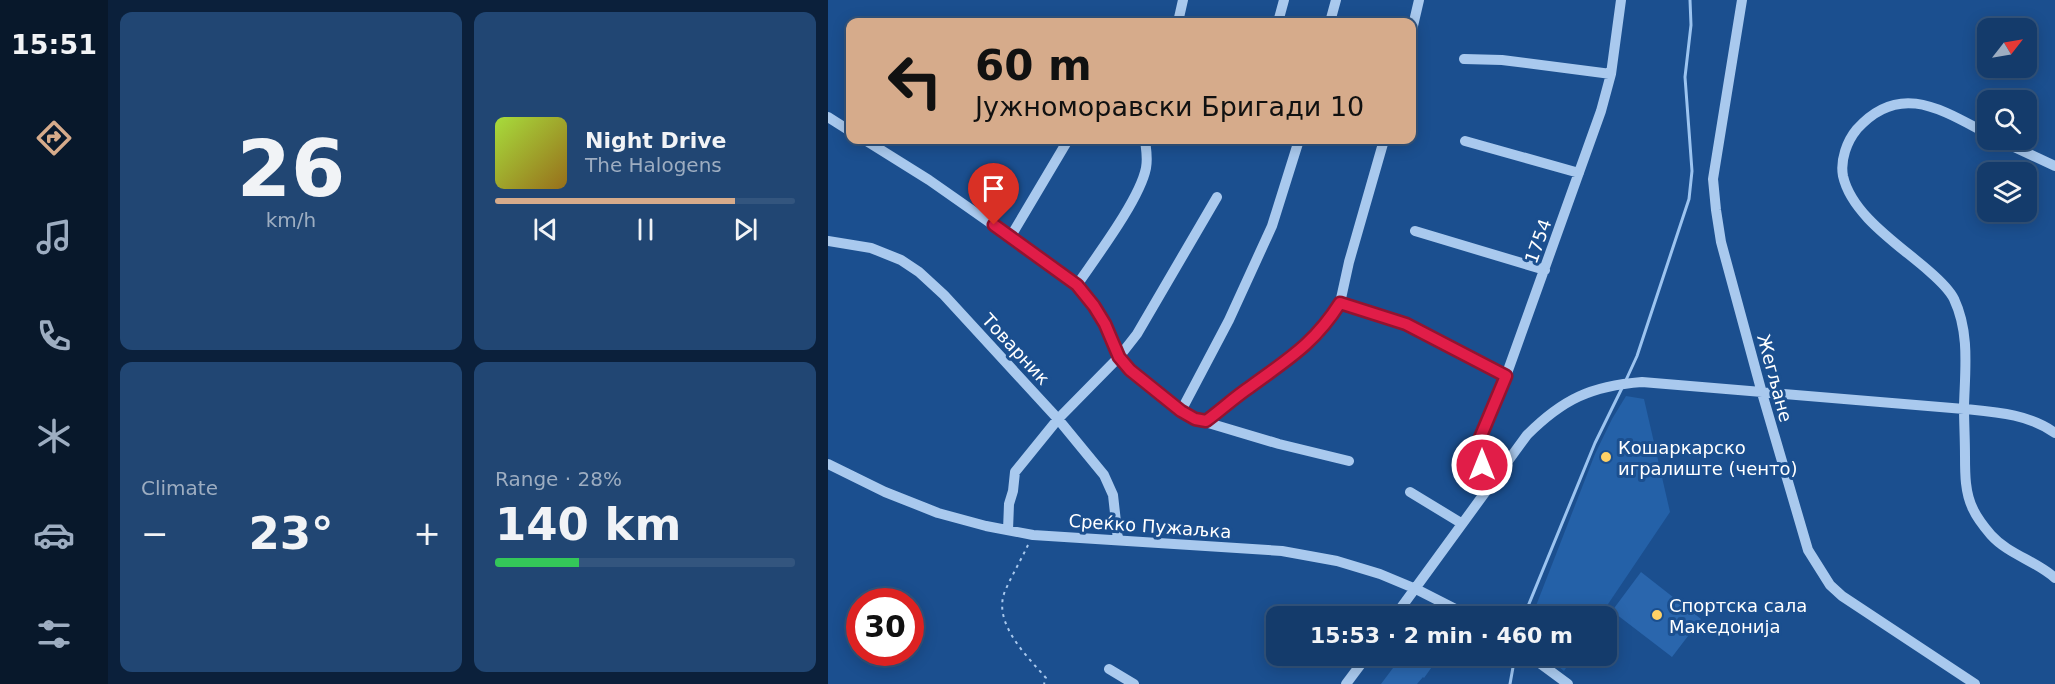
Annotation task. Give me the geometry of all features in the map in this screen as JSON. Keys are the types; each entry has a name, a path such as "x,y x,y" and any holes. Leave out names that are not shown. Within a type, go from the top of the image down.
{"street":[{"path":"1179,18 1183,0"},
{"path":"1279,18 1284,0"},
{"path":"1331,18 1336,0"},
{"path":"1415,18 1419,0"},
{"name":"1754","path":"1487,489 1480,438 1506,376 1588,150 1611,74 1621,0"},
{"name":"Жегљане","path":"1742,0 1713,179 1721,242 1808,550 1830,585 1842,596 1975,684"},
{"path":"1464,59 1502,60 1611,74"},
{"path":"1977,128 1928,106 1902,102 1889,106 1869,117 1854,133 1844,153 1843,175 1854,200 1878,228 1928,270 1953,297 1964,324 1966,354 1965,484 1972,509 1992,536 2016,554 2045,569 2055,578"},
{"path":"828,117 846,128"},
{"path":"1465,141 1579,173"},
{"path":"870,144 929,180 1077,285 1105,324 1119,357 1130,370 1181,411 1195,419 1279,444 1349,461"},
{"path":"1011,236 1066,144"},
{"path":"1077,285 1130,205 1143,180 1147,158 1145,144"},
{"path":"1181,411 1229,320 1272,226 1298,144"},
{"path":"1206,421 1280,367 1318,335 1340,303 1349,262 1383,144"},
{"path":"2021,150 2055,166"},
{"path":"1008,530 1009,504 1015,472 1058,419 1119,357 1137,334 1216,197"},
{"path":"1415,231 1545,270"},
{"name":"Товарник","path":"828,241 871,248 901,260 919,272 944,296 1058,419 1088,455 1109,485 1115,506 1118,540"},
{"path":"1340,303 1406,324 1506,376"},
{"path":"1403,606 1527,435 1548,414 1586,393 1620,384 1642,382 1964,409 2002,413 2027,419 2055,433"},
{"name":"Среќко Пужаљка","path":"828,464 885,492 938,513 1008,530 1033,535 1282,551 1337,561 1380,574 1449,606"},
{"path":"1410,492 1461,523"},
{"path":"1346,684 1360,666"},
{"path":"1544,666 1568,684"},
{"path":"1109,669 1134,684"}],"path":[{"path":"1033,535 1004,593 1004,622 1018,646 1046,678 1044,684"}],"shaded area":[{"path":"1626,396 1644,399 1670,512 1607,606 1536,606 1595,454"},
{"path":"1558,666 1567,666 1564,671"}],"building":[{"name":"Спортска сала Македонија","path":"1641,572 1701,619 1672,657 1617,615 1616,606"},
{"path":"1394,666 1433,666 1417,684 1381,684"}],"waterway":[{"path":"1626,380 1637,356 1689,199 1692,171 1685,77 1691,25 1690,0"},
{"path":"1528,606 1595,443 1622,388"},
{"path":"1510,684 1513,666"}],"place":[{"name":"Кошаркарско игралиште (ченто)","path":"1606,457"},
{"name":"Спортска сала Македонија","path":"1657,615"}],"route":[{"path":"994,225 1077,285 1105,324 1123,364 1181,411 1195,419 1206,421 1280,367 1318,335 1340,303 1406,324 1506,376 1480,438 1482,465"}]}
